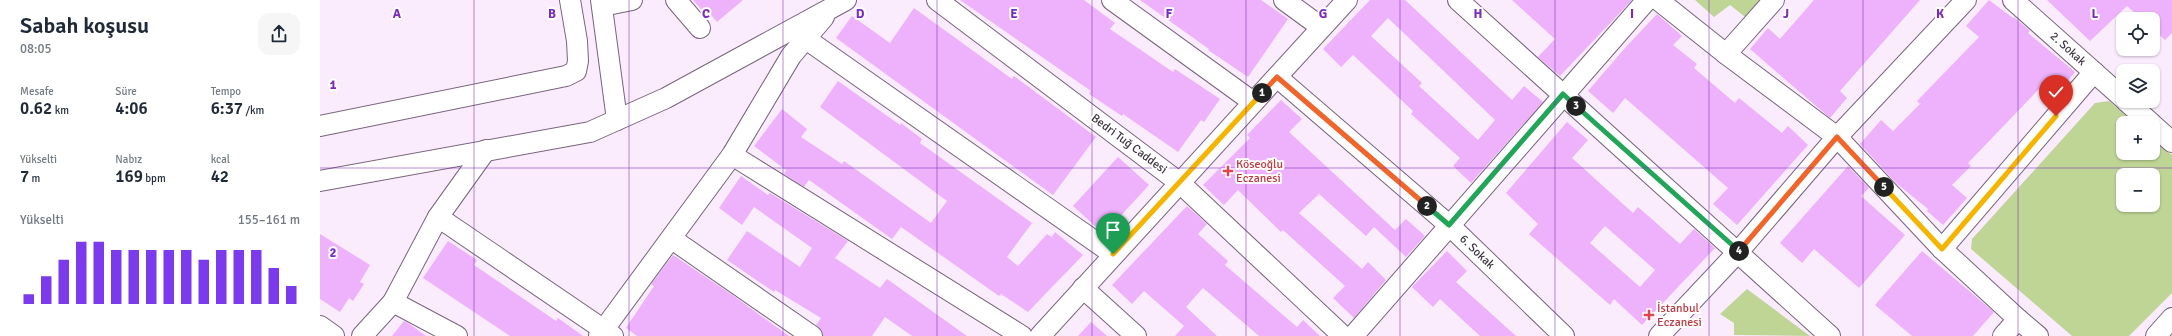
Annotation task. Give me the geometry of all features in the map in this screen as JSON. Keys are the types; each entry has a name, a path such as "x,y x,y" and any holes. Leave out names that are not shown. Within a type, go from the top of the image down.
{"street":[{"path":"320,126 566,76 576,71 578,61 577,42 570,0"},
{"path":"617,120 602,3 632,0"},
{"path":"676,0 700,28"},
{"name":"Bedri Tuğ Caddesi","path":"937,0 1180,183 1343,336"},
{"path":"1112,0 1253,102"},
{"path":"1284,0 1321,27"},
{"path":"1040,336 1113,254 1347,0"},
{"path":"1458,0 1830,336"},
{"path":"1352,336 1647,0"},
{"path":"1658,0 1726,54 1837,137 1942,249 2038,336"},
{"path":"1726,54 1774,0"},
{"path":"1660,336 1738,252 1837,137 1966,0"},
{"name":"2. Sokak","path":"2014,0 2116,92"},
{"path":"320,181 590,132 666,98 798,35 838,5"},
{"path":"798,35 1113,254"},
{"path":"438,218 605,334 732,155 791,56 798,35"},
{"path":"1942,249 2094,72"},
{"name":"6. Sokak","path":"1277,77 1449,225 1564,336"},
{"path":"2134,108 2143,116"},
{"path":"2160,131 2172,142"},
{"path":"362,336 393,302 438,218 486,150"},
{"path":"732,155 1022,336"},
{"path":"672,239 812,336"},
{"path":"1083,288 1136,336"},
{"path":"393,302 457,336"},
{"path":"2156,336 2172,318"},
{"path":"2003,336 2018,319"},
{"path":"320,326 334,336"}],"green space":[{"path":"1695,0 1767,0 1749,20 1730,5 1714,17"},
{"path":"2109,101 2127,116 2116,116 2116,160 2160,160 2160,144 2172,155 2172,293 2129,336 2072,336 1971,249 1972,239 2095,103"},
{"path":"1747,289 1810,336 1734,335 1734,323 1720,314"}],"building":[{"path":"693,0 743,0 717,22 712,16 709,18"},
{"path":"960,0 1084,0 1115,23 1110,29 1173,72 1175,69 1220,99 1204,122 1201,120 1178,152 1123,114 1122,116 1089,94 1091,91"},
{"path":"1140,0 1261,0 1288,19 1248,77 1208,50 1209,49"},
{"path":"1370,0 1405,0 1512,100 1524,86 1543,102 1471,183 1453,166 1460,158 1411,114 1413,111 1353,55 1341,67 1323,49","holes":["1388,18 1495,120 1478,140 1419,86 1422,83 1371,36"]},
{"path":"1512,0 1632,0 1560,76 1538,57 1555,39"},
{"path":"1814,0 1920,0 1840,91 1847,98 1830,118 1750,49 1768,28 1780,39"},
{"path":"1989,0 2013,18 2014,17 2030,31 2028,33 2075,72 2052,100 2039,89 1968,163 1971,166 1952,185 1967,198 1943,225 1927,211 1928,209 1896,183 1860,144 1881,120 1893,131 1920,104 1917,101 1979,37 1966,26"},
{"path":"2047,0 2172,0 2172,33 2165,40 2160,35 2160,12 2134,12 2127,6 2121,12 2116,12 2116,16 2090,41"},
{"path":"914,8 1012,79 1014,76 1096,137 1053,195 836,38 852,16 890,43"},
{"path":"1657,14 1682,36 1673,45 1697,64 1694,68 1735,103 1739,98 1782,133 1788,126 1808,145 1737,225 1713,204 1728,188 1625,98 1613,113 1588,91"},
{"path":"838,81 900,125 901,123 922,139 920,143 1032,223 1007,257 1018,266 1047,234 1052,237 1055,232 1083,255 1028,312 1001,294 999,296 901,227 892,239 809,180 804,187 784,174 786,170 754,146 782,109 807,129 801,137 842,164 844,161 931,223 947,201 820,107"},
{"path":"1281,100 1302,119 1289,132 1395,230 1406,219 1425,236 1406,257 1374,227 1366,236 1319,194 1299,213 1362,269 1368,262 1386,280 1354,318 1333,298 1345,286 1283,230 1281,232 1238,190 1224,205 1203,185 1250,138 1247,135"},
{"path":"1567,122 1588,140 1572,158 1633,213 1638,207 1680,244 1694,229 1715,248 1642,325 1614,299 1610,305 1529,234 1538,224 1506,193","holes":["1605,226 1655,270 1640,287 1590,243"]},
{"path":"1118,157 1149,185 1104,234 1073,206"},
{"path":"1848,166 1869,188 1861,196 1905,235 1859,288 1814,249 1802,263 1780,243"},
{"path":"741,176 768,195 770,193 848,241 835,258 880,288 887,279 967,336 912,336 885,317 872,336 823,336 822,331 816,325 821,318 775,290 774,292 727,260 747,231 800,267 812,248 754,207 742,225 719,208"},
{"path":"1187,206 1207,224 1198,234 1228,261 1225,265 1297,327 1303,320 1320,336 1259,336 1203,288 1186,307 1217,336 1175,336 1184,326 1144,291 1132,304 1112,285"},
{"path":"320,234 370,265 360,282 364,284 353,301 349,298 340,312 320,299"},
{"path":"448,241 477,260 474,265 556,321 558,318 583,336 510,336 423,278"},
{"path":"1447,251 1467,271 1456,282 1516,336 1480,336 1440,299 1433,307 1412,287"},
{"path":"1922,251 1994,312 1973,336 1912,336 1875,305"},
{"path":"673,255 731,294 789,336 637,336 626,328 654,286 651,284"},
{"path":"404,321 408,323 426,336 392,336"},
{"path":"1091,322 1107,336 1078,336"}],"place":[{"name":"Köseoğlu Eczanesi","path":"1228,171"},
{"name":"İstanbul Eczanesi","path":"1649,315"}],"route":[{"path":"1113,254 1277,77 1449,225 1563,94 1738,252 1837,137 1942,249 2056,116"}]}
